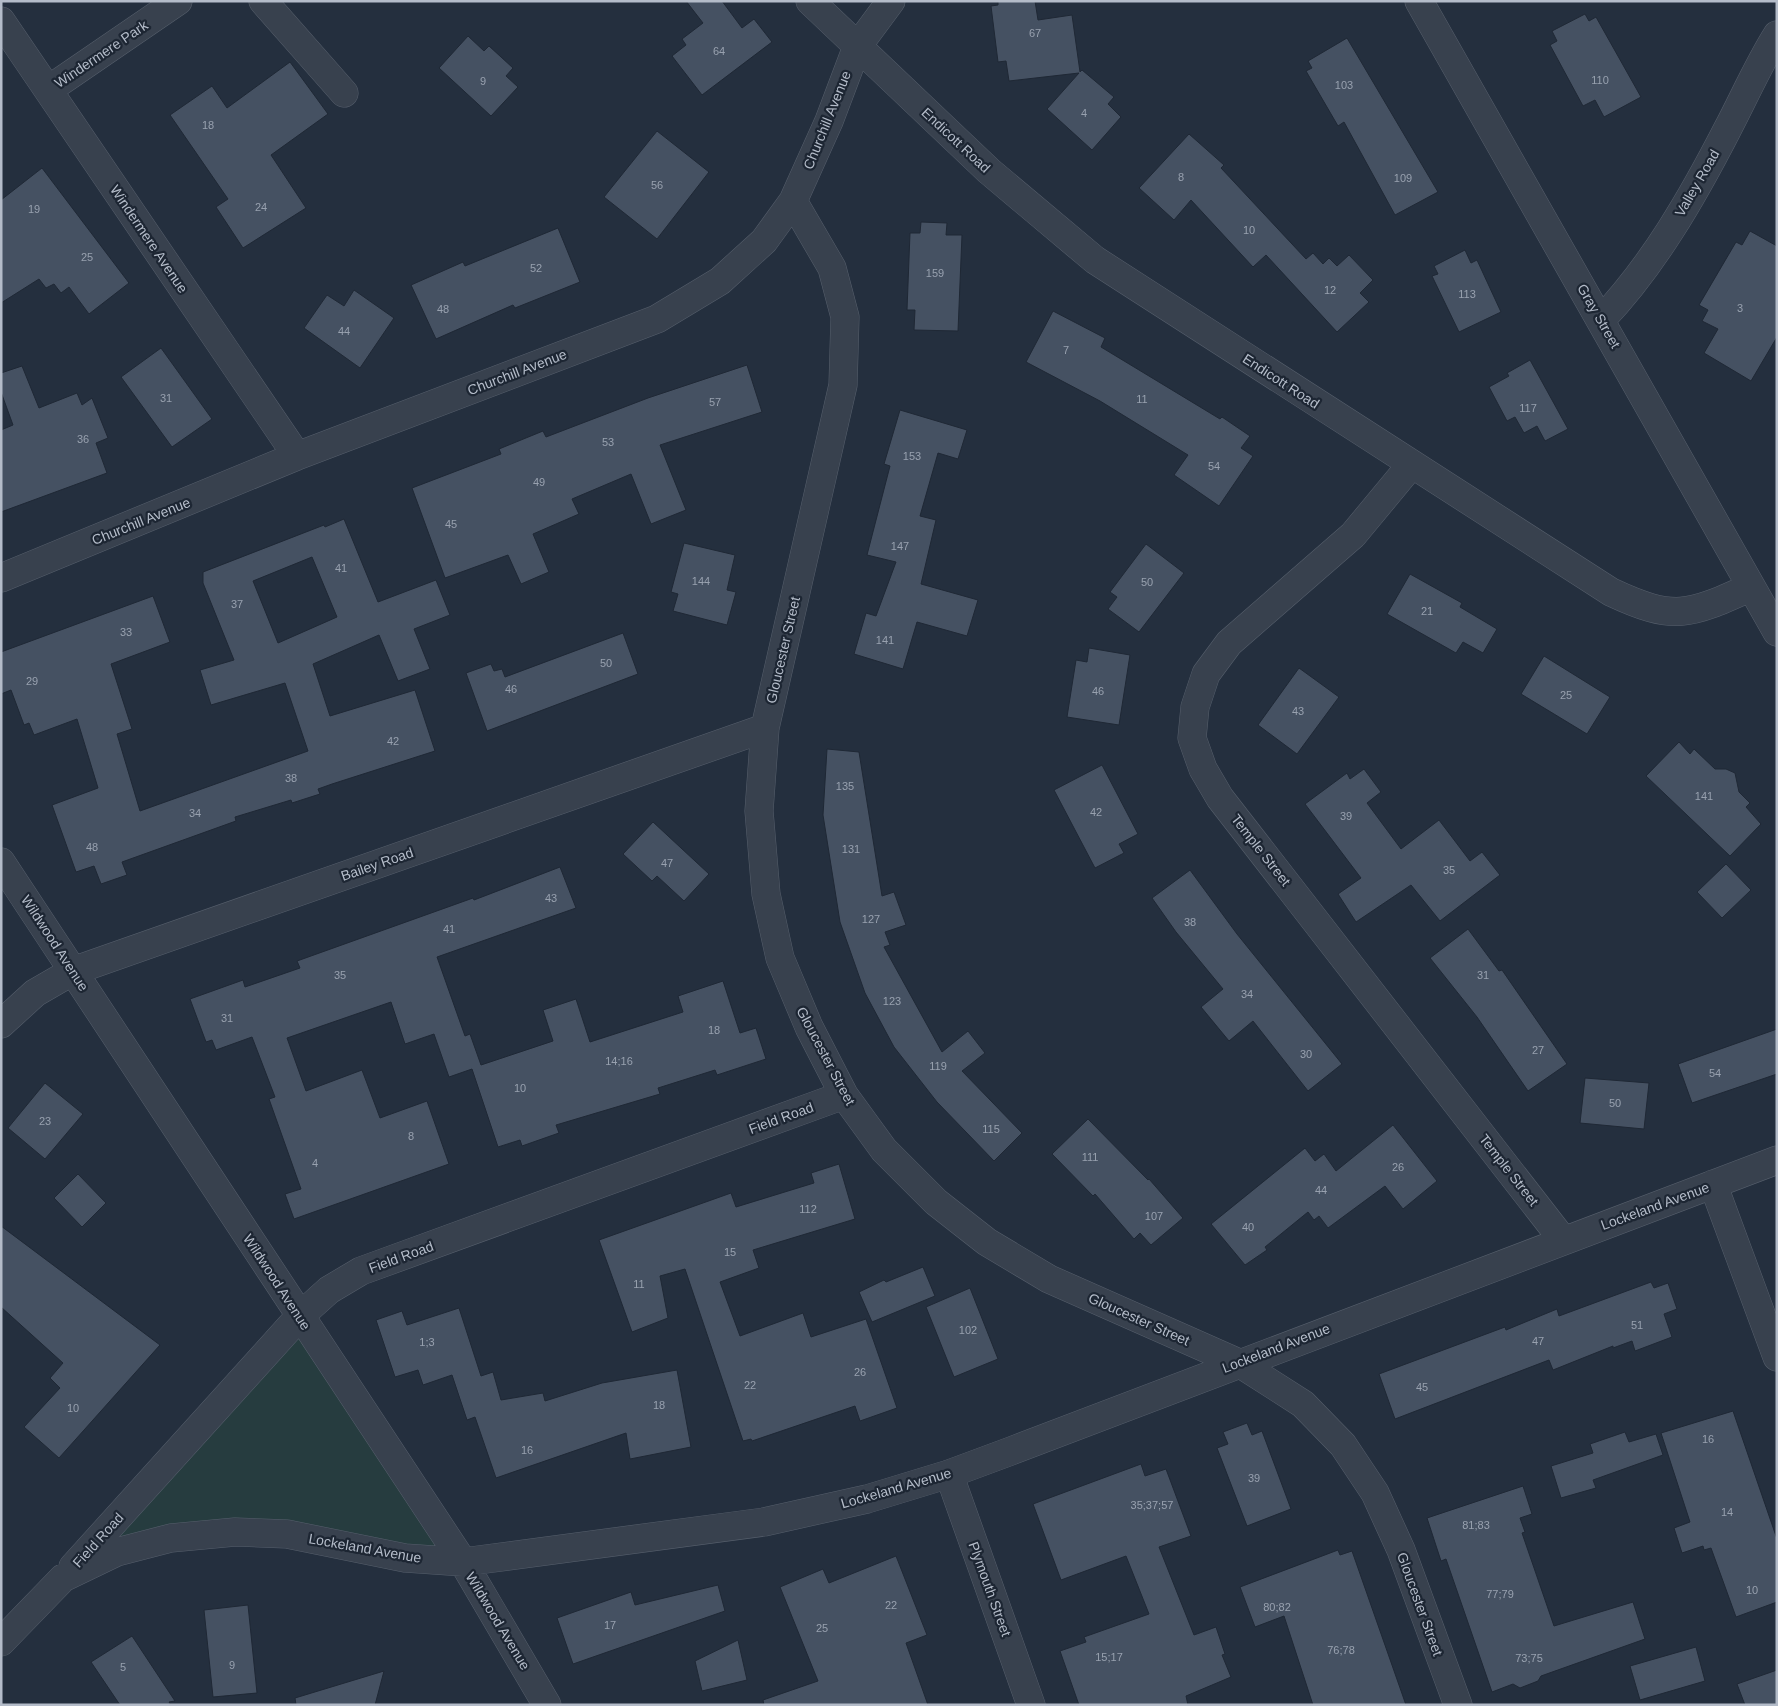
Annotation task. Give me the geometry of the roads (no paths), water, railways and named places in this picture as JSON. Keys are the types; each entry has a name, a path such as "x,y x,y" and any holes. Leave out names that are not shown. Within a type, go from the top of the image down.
{"street":[{"name":"Windermere Park","path":"48,90 178,1"},
{"path":"264,1 344,93"},
{"name":"Endicott Road","path":"810,1 990,171 1095,260 1611,592 1644,607 1679,613 1711,605 1751,587"},
{"name":"Churchill Avenue","path":"1,578 297,456 657,319 720,281 764,241 793,201 829,120 857,47 891,1"},
{"name":"Gray Street","path":"1419,1 1777,632"},
{"name":"Windermere Avenue","path":"1,21 297,456"},
{"name":"Valley Road","path":"1601,320 1634,283 1662,242 1714,155 1777,35"},
{"name":"Gloucester Street","path":"793,201 832,268 845,317 843,385 765,728 759,810 766,894 780,958 809,1027 844,1095 884,1150 936,1202 987,1242 1050,1279 1239,1362 1303,1404 1342,1445 1375,1493 1400,1550 1458,1705"},
{"name":"Temple Street","path":"1411,465 1353,535 1229,643 1206,674 1195,707 1192,738 1203,769 1220,798 1563,1240"},
{"name":"Bailey Road","path":"1,1024 35,993 73,971 765,728"},
{"name":"Wildwood Avenue","path":"1,862 463,1562 547,1705"},
{"name":"Field Road","path":"63,1578 299,1316 329,1290 361,1271 844,1095"},
{"name":"Lockeland Avenue","path":"1,1642 63,1578 117,1552 171,1538 235,1532 287,1534 406,1558 463,1562 764,1522 867,1499 949,1474 1239,1362 1777,1160"},
{"path":"1713,1184 1777,1357"},
{"name":"Plymouth Street","path":"949,1474 1031,1705"}]}
